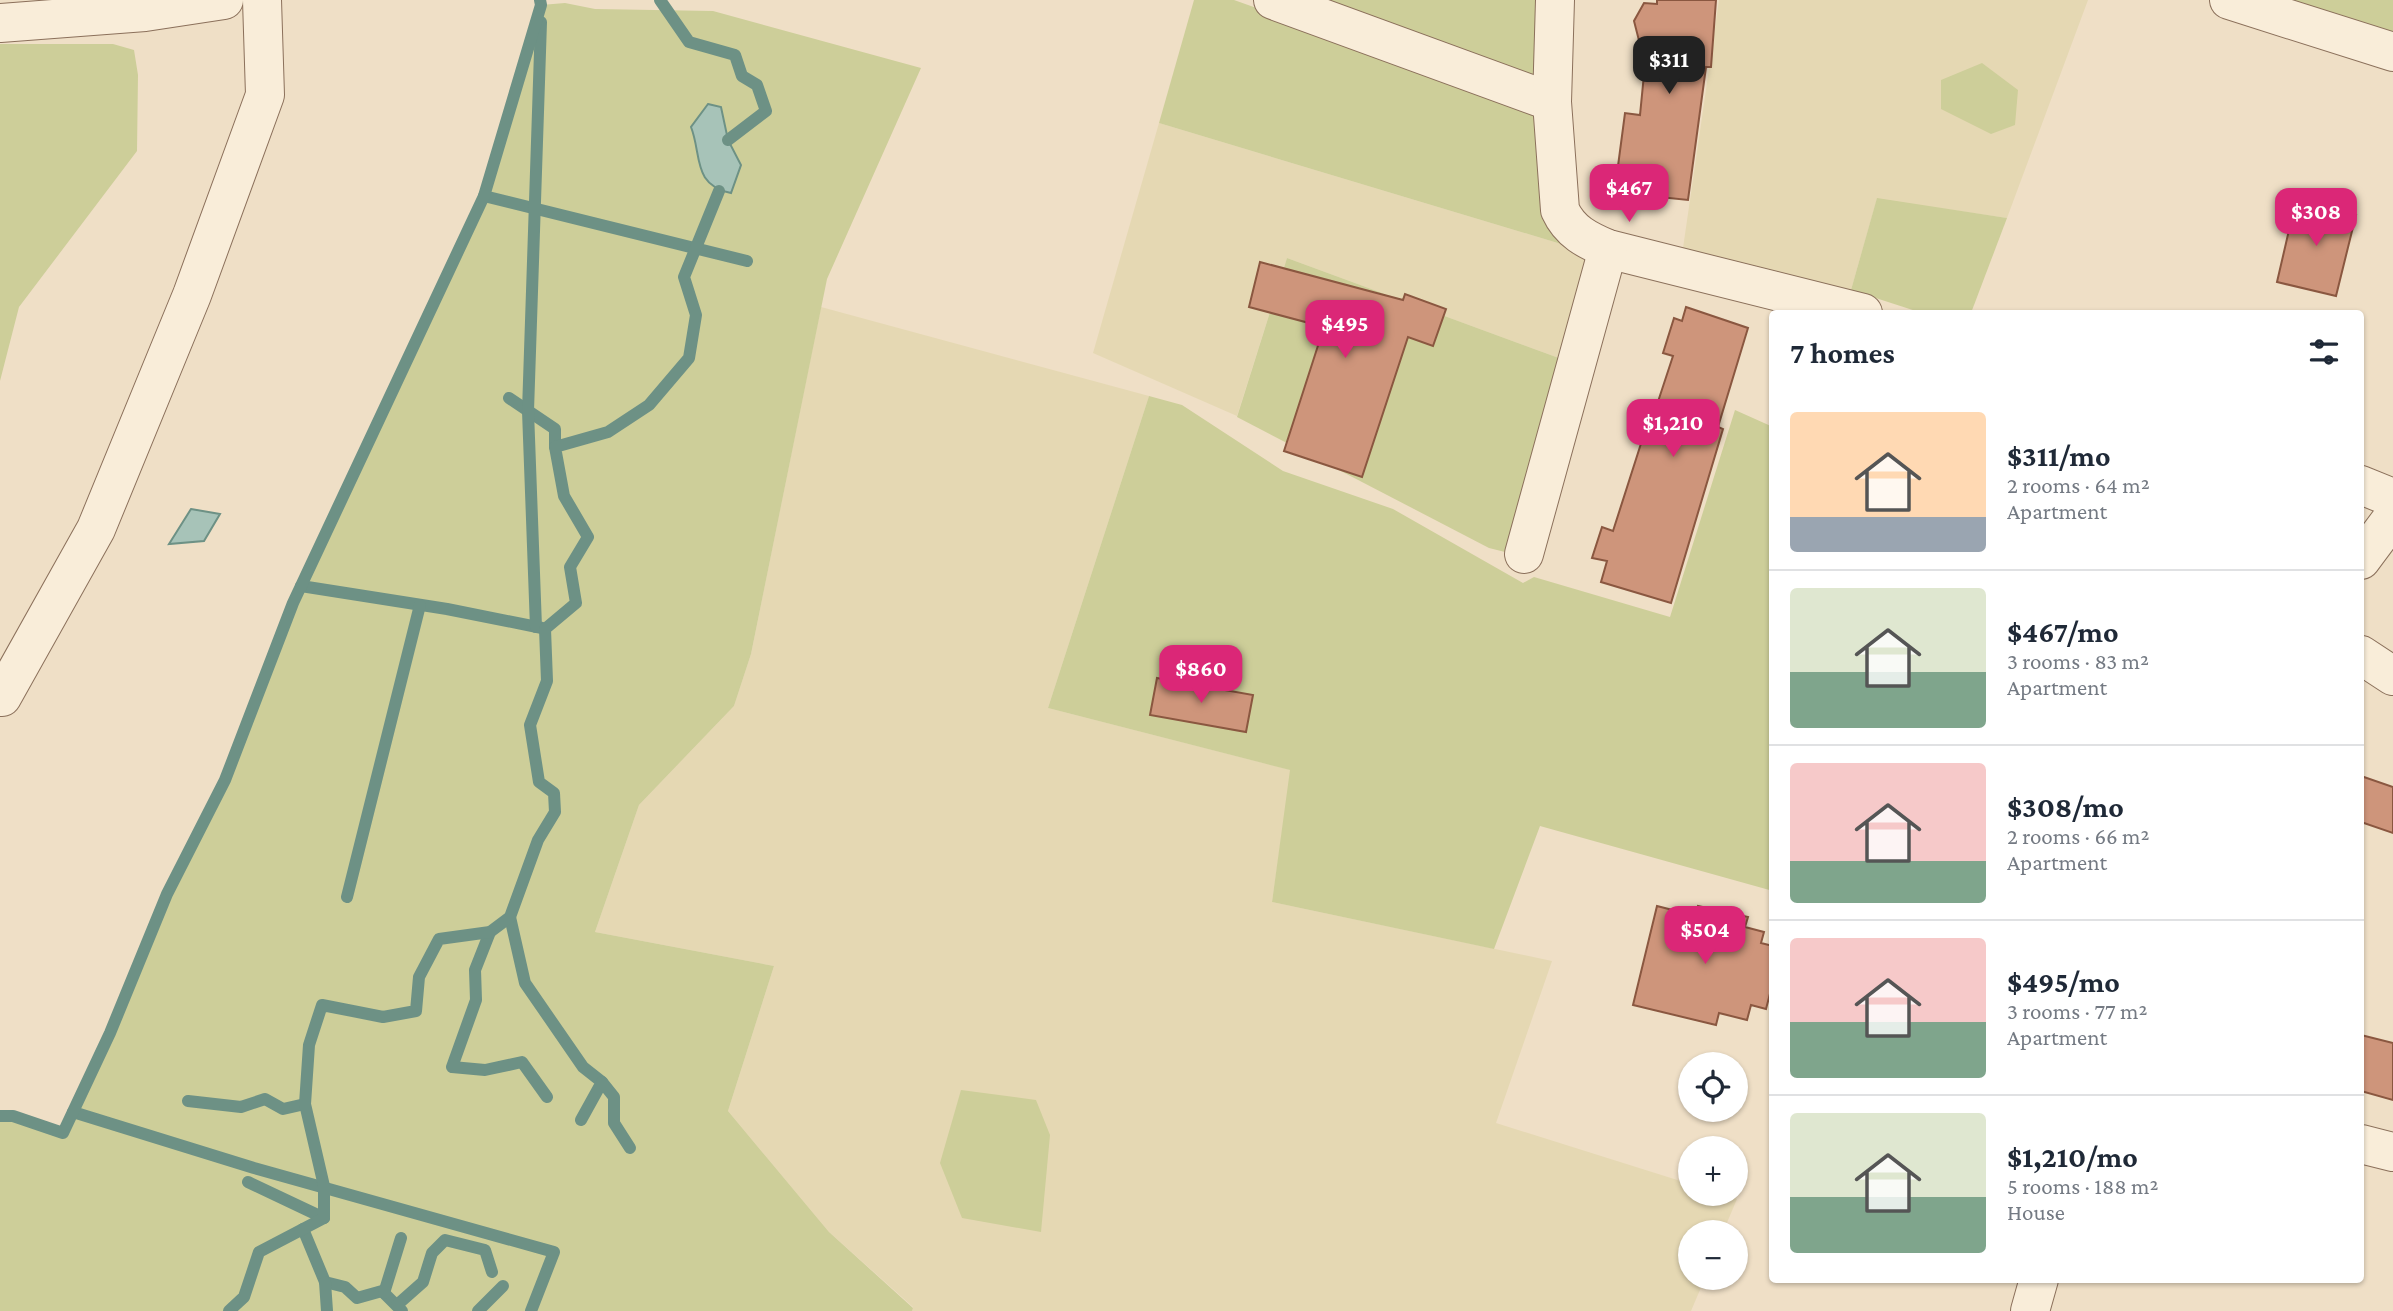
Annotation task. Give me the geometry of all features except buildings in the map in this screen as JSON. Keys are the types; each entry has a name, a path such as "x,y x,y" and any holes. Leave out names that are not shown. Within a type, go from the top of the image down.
{"street":[{"path":"13,23 145,12 223,0"},
{"path":"2,697 96,529 192,295 265,95 262,0"},
{"path":"1273,0 1552,102"},
{"path":"1555,0 1552,102 1560,210 1566,223 1582,237 1608,249 1851,310"},
{"path":"2229,0 2393,52"},
{"path":"1524,554 1608,249"},
{"path":"2364,486 2393,498"},
{"path":"2364,556 2393,517"},
{"path":"2364,657 2393,676"},
{"path":"2364,1145 2393,1152"},
{"path":"2030,1311 2038,1283"}],"shaded area":[{"path":"1719,0 2088,0 2007,218 1877,199 1851,290 1682,255"},
{"path":"708,104 721,107 728,140 741,165 731,193 710,183 700,168 691,127"},
{"path":"1159,123 1561,244 1592,257 1567,361 1287,258 1237,416 1093,353"},
{"path":"821,307 1149,396 1048,708 1291,770 1272,902 1552,961 1496,1123 1678,1180 1678,1206 1734,1206 1728,1220 1678,1220 1678,1290 1700,1290 1691,1311 912,1311 913,1307 829,1232 728,1111 774,966 595,932 639,805 734,706 751,654"},
{"path":"191,509 220,514 204,541 169,544"}],"green space":[{"path":"1194,0 1234,0 1552,114 1561,244 1159,123"},
{"path":"1319,0 1541,0 1544,89"},
{"path":"2246,0 2393,0 2393,50"},
{"path":"565,3 595,9 713,11 921,68 827,279 751,654 734,706 639,805 595,932 774,966 728,1111 829,1232 913,1308 912,1311 0,1311 0,1116 13,1116 64,1132 108,1037 167,894 225,779 293,603 484,196 541,5"},
{"path":"0,44 113,44 134,50 138,75 137,151 19,307 0,381"},
{"path":"1982,63 2018,90 2015,125 1991,134 1941,109 1941,80"},
{"path":"1877,198 2007,218 1972,310 1913,310 1851,290"},
{"path":"1287,258 1567,361 1514,542 1505,552 1489,548 1237,417"},
{"path":"1149,396 1182,405 1283,471 1393,509 1523,583 1534,577 1670,617 1735,410 1769,425 1769,890 1540,826 1494,949 1272,902 1290,770 1048,708"},
{"path":"961,1090 1036,1100 1050,1135 1041,1232 962,1218 940,1163"}],"waterway":[{"path":"0,1116 13,1116 63,1133 110,1033 167,894 225,780 293,603 484,196 541,5 540,0"},
{"path":"660,0 689,42 735,55 742,76 757,85 766,111 728,140"},
{"path":"536,627 528,411 541,22"},
{"path":"229,1311 244,1297 259,1252 324,1218 324,1186 305,1104 309,1045 322,1005 383,1017 416,1011 419,977 439,939 490,932 510,917 538,840 555,812 554,793 539,782 530,725 547,681 545,629 576,603 570,567 588,537 564,496 555,447 608,432 649,405 689,358 696,315 684,277 719,191"},
{"path":"484,196 747,261"},
{"path":"509,398 555,429 555,447"},
{"path":"301,586 447,609 542,628"},
{"path":"347,897 420,605"},
{"path":"510,917 525,983 583,1067 602,1082 581,1120"},
{"path":"490,932 475,970 476,1000 452,1067 485,1070 522,1062 547,1097"},
{"path":"602,1082 614,1097 614,1123 630,1148"},
{"path":"188,1101 241,1107 265,1099 283,1109 305,1104"},
{"path":"73,1112 254,1168 554,1252 531,1311"},
{"path":"248,1182 324,1218"},
{"path":"303,1229 325,1282 345,1287 357,1298 382,1291 402,1311"},
{"path":"384,1293 401,1238"},
{"path":"397,1305 423,1282 432,1253 445,1240 485,1250 492,1272"},
{"path":"325,1282 327,1311"},
{"path":"478,1311 503,1286"}]}
